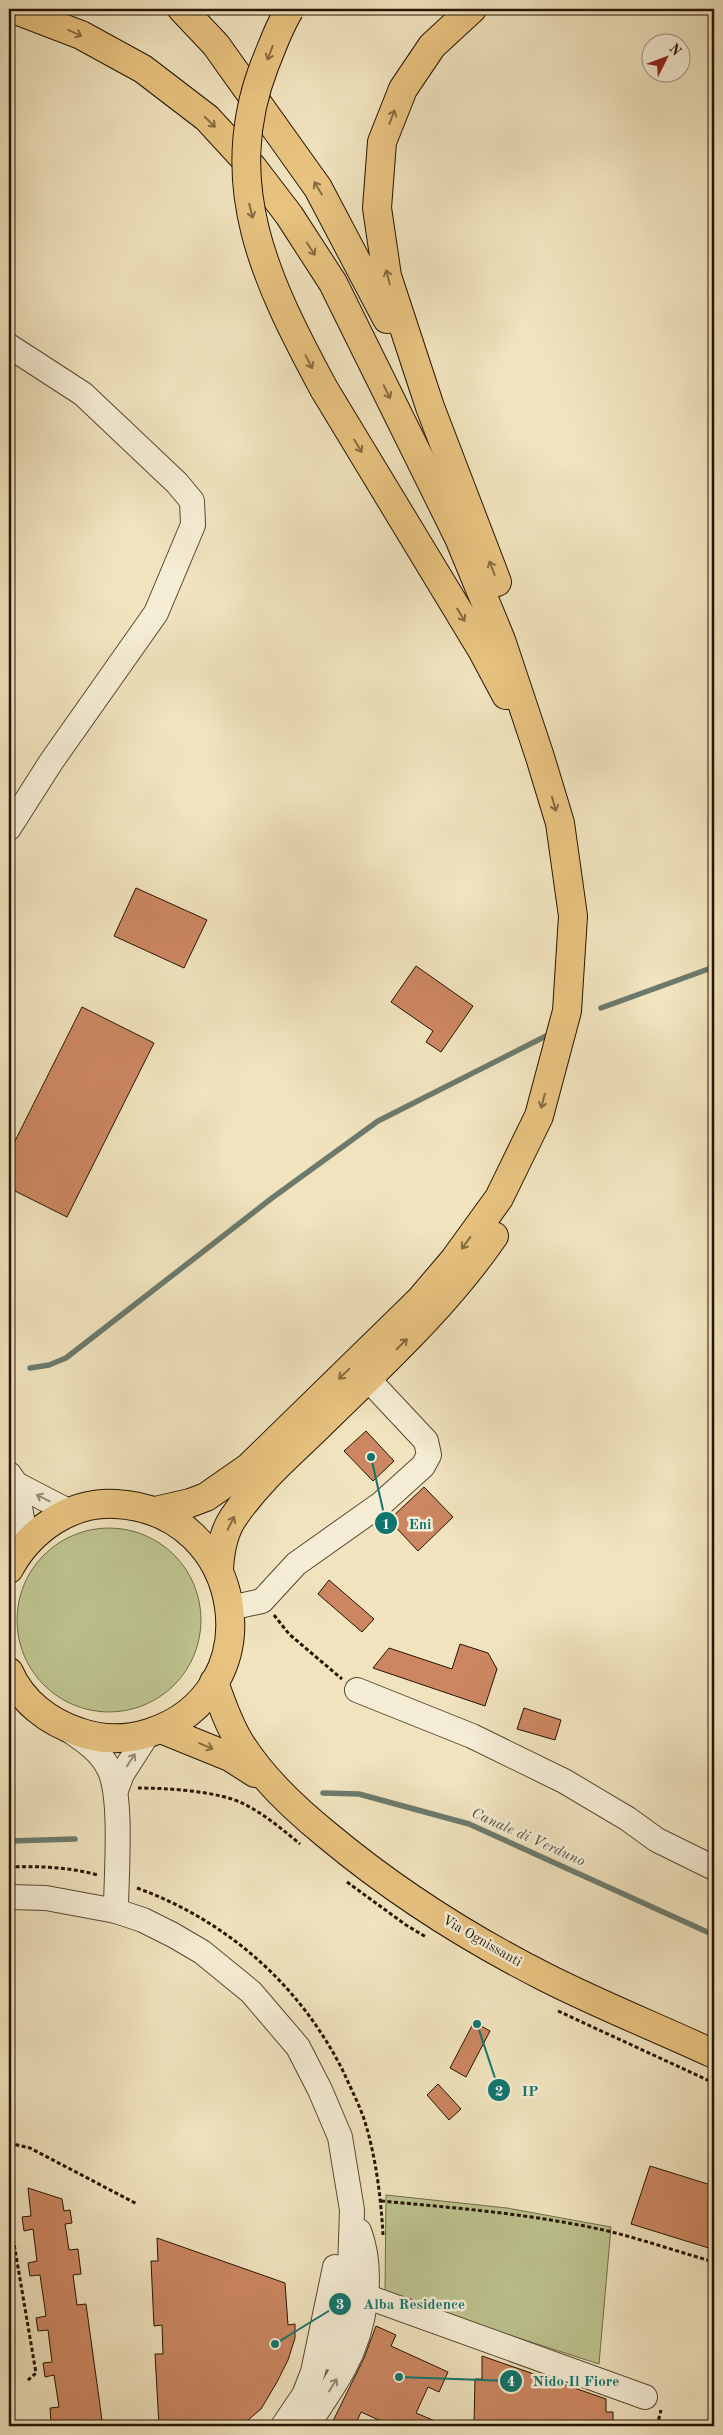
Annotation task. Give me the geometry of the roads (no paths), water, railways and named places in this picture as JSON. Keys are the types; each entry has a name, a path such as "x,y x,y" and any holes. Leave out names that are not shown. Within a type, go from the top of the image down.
{"main road":[{"path":"13,9 81,35 143,69 207,118 253,168 289,215 332,283 459,538 502,640 560,823 573,916 567,1011 539,1116 499,1198 454,1260 420,1300 249,1466 206,1497 190,1503 155,1511"},
{"path":"182,9 216,45 269,116 318,188 364,273 430,407"},
{"path":"290,9 281,22 258,83 246,138 247,196 264,264 289,324 324,389 482,650 540,757"},
{"path":"219,1569 220,1547 231,1520 262,1481 434,1313 469,1273 513,1208 556,1123 584,1012 588,915 577,818 558,750 518,637 430,407 387,276 377,208 382,142 402,89 432,46 472,9"},
{"path":"9,1569 26,1542 46,1525 70,1512 84,1507 112,1504 134,1506 155,1511 186,1528 210,1554 219,1569 226,1588 231,1627 228,1646 214,1682 200,1701 182,1717 155,1731 137,1736 112,1738 87,1735 63,1727 34,1706 21,1693 9,1672"},
{"name":"Via Ognissanti","path":"214,1682 226,1715 239,1742 275,1787 301,1813 358,1862 440,1917 545,1977 714,2054"},
{"name":"Via Ognissanti","path":"155,1731 230,1757 275,1787"}],"street":[{"path":"9,346 83,394 176,483 192,502 194,512 193,525 156,613 51,762 9,828"},
{"path":"230,1608 262,1601 296,1564 382,1503 423,1466 429,1455 426,1442 367,1378"},
{"path":"12,1479 70,1512"},
{"path":"12,1479 26,1542"},
{"path":"357,1690 472,1736 564,1781 628,1819 657,1840 714,1868"},
{"path":"63,1727 91,1746 101,1756 109,1769 116,1790 116,1911"},
{"path":"116,1790 122,1774 155,1731"},
{"path":"9,1897 46,1898 116,1911 150,1924 202,1952 251,1992 298,2048 320,2090 340,2138 352,2210 365,2247 367,2265 365,2296 359,2328 345,2367 307,2426"},
{"path":"330,2358 344,2306 350,2269 352,2210"},
{"path":"283,2426 304,2395 313,2372 337,2255 352,2210"},
{"path":"365,2296 645,2397"}],"waterway":[{"path":"601,1008 714,967"},
{"path":"30,1368 49,1365 66,1358 272,1198 378,1121 548,1035"},
{"name":"Canale di Verduno","path":"323,1793 359,1794 469,1824 714,1935"},
{"name":"Canale di Verduno","path":"9,1841 75,1839"}],"place":[{"name":"Eni","path":"371,1457"},
{"name":"IP","path":"477,2024"},
{"name":"Alba Residence","path":"275,2344"},
{"name":"Nido Il Fiore","path":"399,2377"}]}
